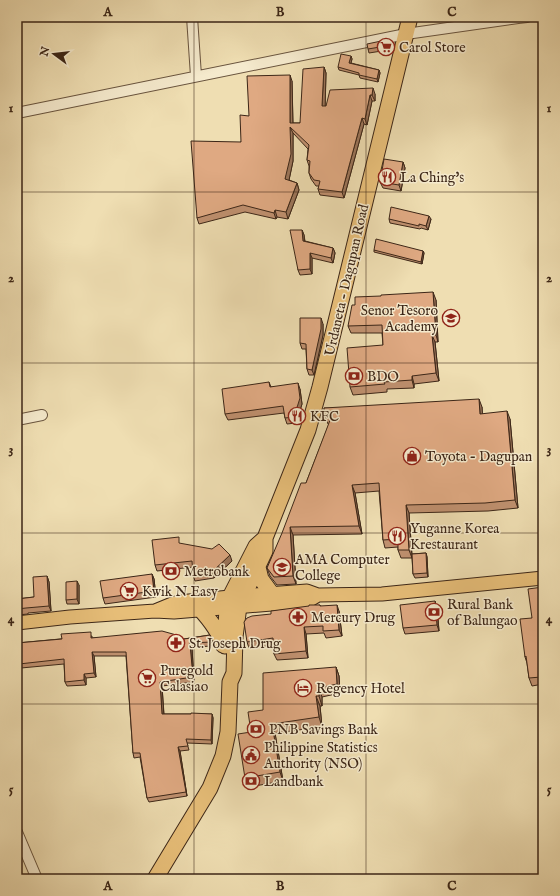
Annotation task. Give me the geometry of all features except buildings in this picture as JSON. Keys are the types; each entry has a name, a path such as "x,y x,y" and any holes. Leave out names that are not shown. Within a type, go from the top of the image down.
{"highway":[{"name":"Urdaneta - Dagupan Road","path":"235,602 258,568 265,551 265,538 308,430 344,291 410,17"},
{"name":"Urdaneta - Dagupan Road","path":"235,602 256,546 265,538"},
{"path":"258,568 261,579 272,594"},
{"path":"230,682 226,674 225,649 235,602"},
{"path":"155,879 210,788 223,756 228,732 230,682 234,673 235,602"},
{"path":"200,610 216,628 225,649"}],"main road":[{"path":"17,623 155,611 174,612 200,610 272,594 307,591 318,595 382,594 543,578"},
{"path":"155,611 179,602 308,601 318,595"}],"street":[{"path":"192,17 196,76"},
{"path":"17,112 406,34 527,17"},
{"path":"17,420 42,415"},
{"path":"18,835 37,879"}],"place":[{"name":"Carol Store","path":"386,47"},
{"name":"La Ching's","path":"387,177"},
{"name":"Senor Tesoro Academy","path":"451,318"},
{"name":"BDO","path":"354,376"},
{"name":"KFC","path":"297,416"},
{"name":"Toyota - Dagupan","path":"412,456"},
{"name":"Yuganne Korea Krestaurant","path":"397,536"},
{"name":"AMA Computer College","path":"282,567"},
{"name":"Metrobank","path":"171,571"},
{"name":"Kwik N Easy","path":"129,591"},
{"name":"Rural Bank of Balungao","path":"434,612"},
{"name":"Mercury Drug","path":"298,617"},
{"name":"St. Joseph Drug","path":"176,643"},
{"name":"Puregold Calasiao","path":"147,678"},
{"name":"Regency Hotel","path":"303,688"},
{"name":"PNB Savings Bank","path":"256,729"},
{"name":"Philippine Statistics Authority (NSO)","path":"251,755"},
{"name":"Landbank","path":"251,781"}]}
